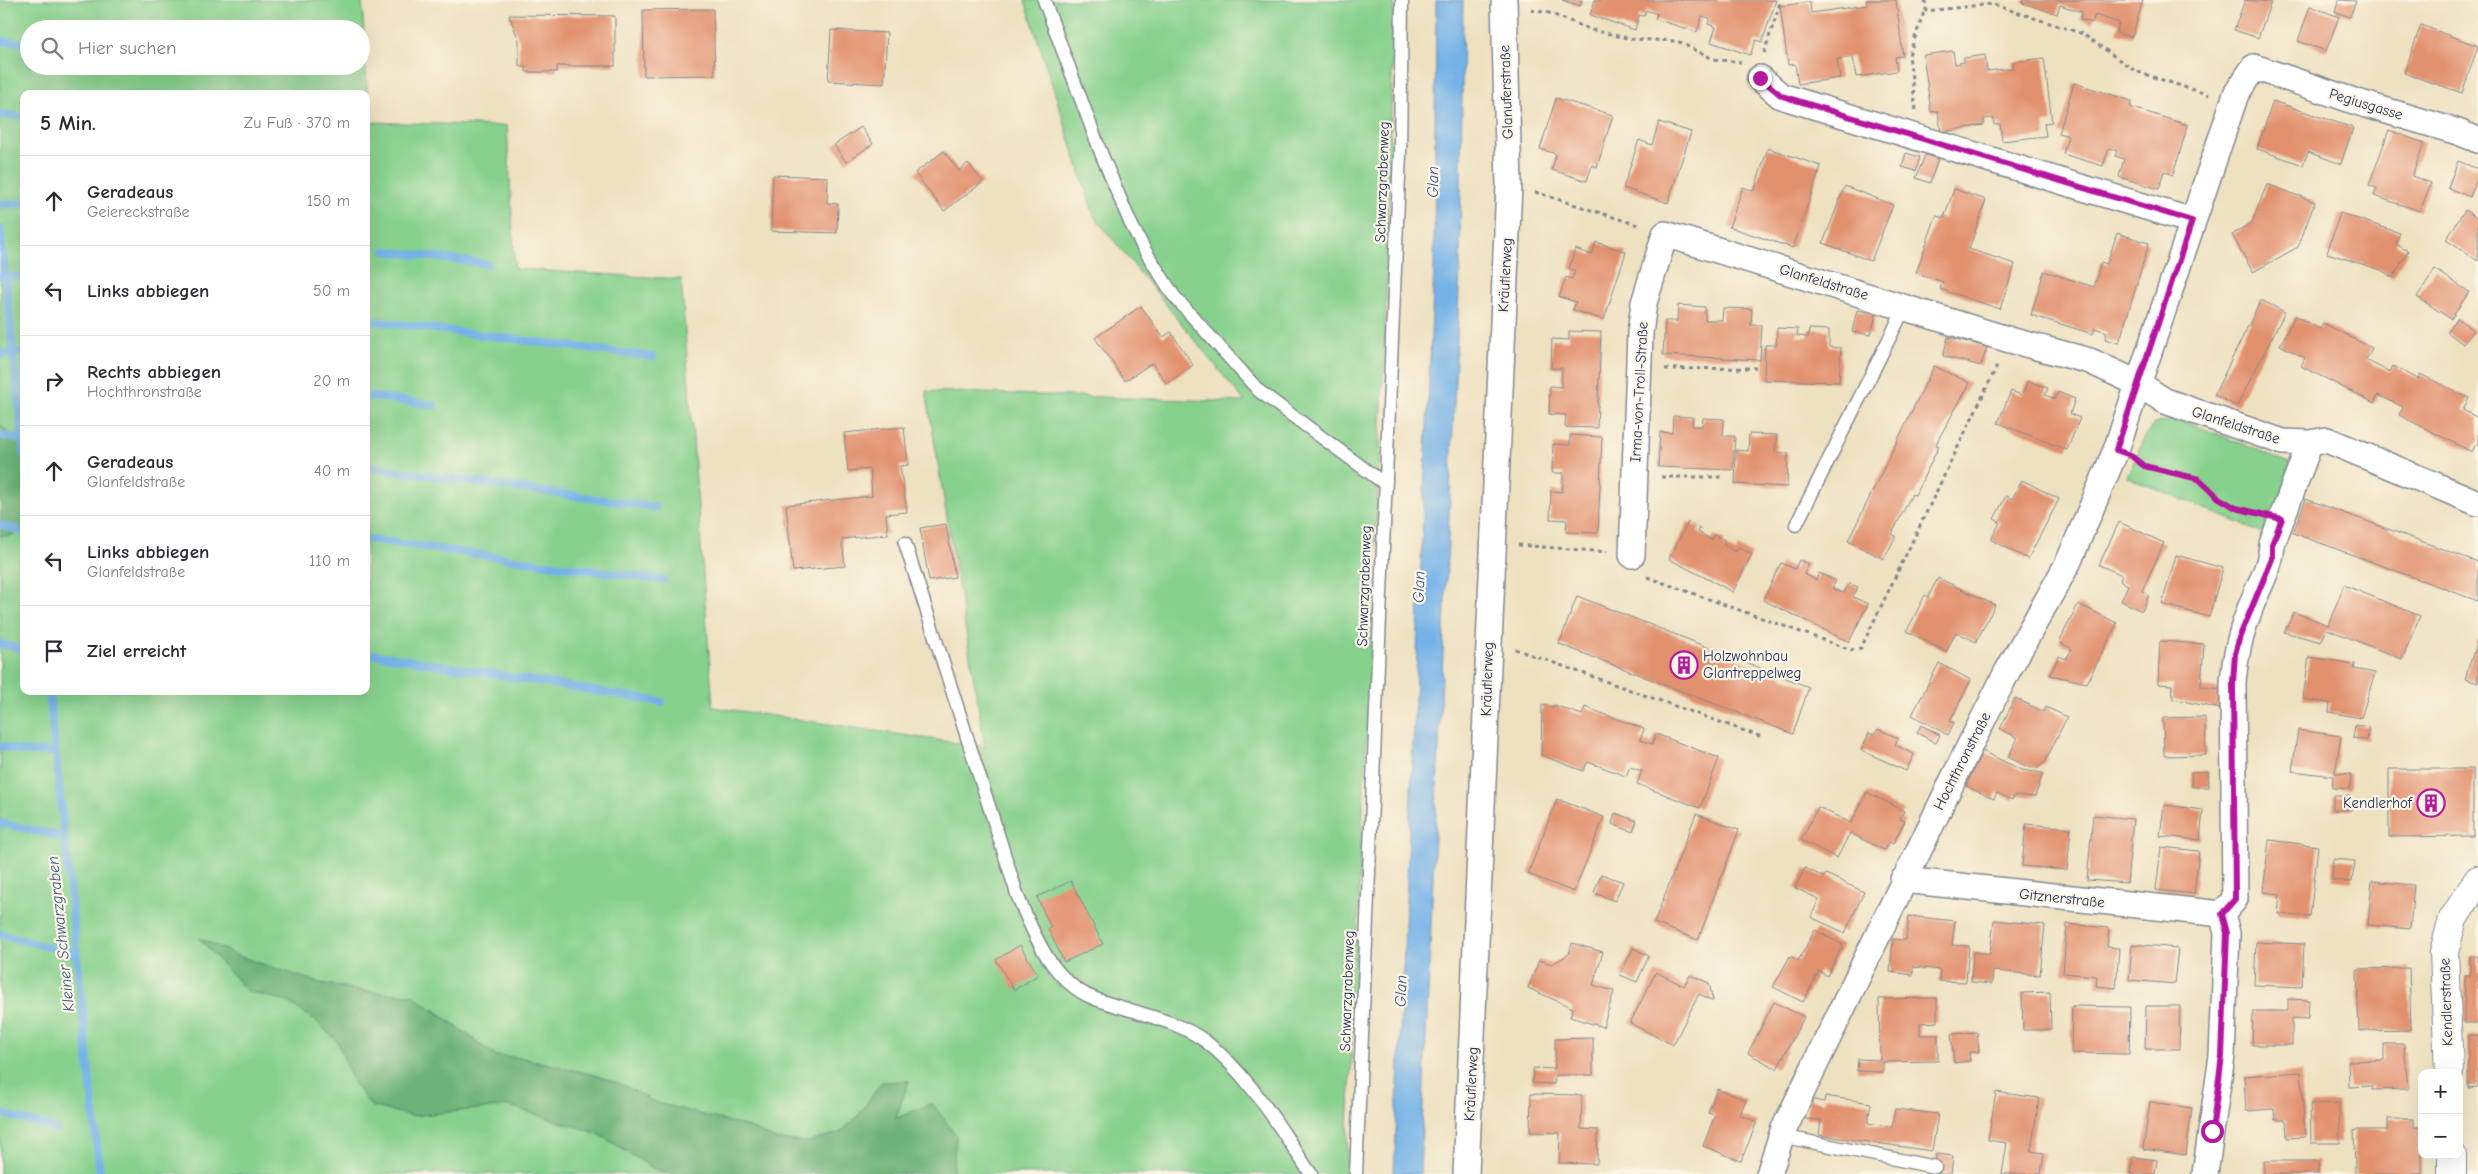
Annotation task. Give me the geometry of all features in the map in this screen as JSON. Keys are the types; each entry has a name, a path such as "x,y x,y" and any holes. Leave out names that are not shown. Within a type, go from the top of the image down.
{"street":[{"name":"Glanuferstraße","path":"1504,2 1509,185"},
{"name":"Pegiusgasse","path":"2233,102 2236,94 2254,67 2478,140"},
{"path":"1760,78 1782,96 2192,221"},
{"path":"2137,383 2233,102"},
{"name":"Kräutlerweg","path":"1466,1174 1509,185"},
{"name":"Glanfeldstraße","path":"1665,234 2010,340 2090,361 2137,383 2165,402 2284,442 2310,443 2327,440 2478,503"},
{"name":"Irma-von-Troll-Straße","path":"1632,554 1639,369 1644,303 1665,234"},
{"name":"Hochthronstraße","path":"1769,1174 1781,1136 1903,880 2007,672 2063,573 2116,450 2137,383"},
{"path":"2205,1174 2222,1056 2227,933 2222,914 2235,899 2233,682 2235,654 2251,605 2272,559 2272,544 2310,443"},
{"name":"Gitznerstraße","path":"1903,880 2222,914"},
{"name":"Kendlerstraße","path":"2449,1069 2444,952 2453,918 2478,880"},
{"path":"2452,1159 2452,1174"}],"lane":[{"path":"1044,0 1101,153 1130,222 1148,256 1174,296 1259,391 1385,484"},
{"name":"Schwarzgrabenweg","path":"1356,1174 1400,153 1402,0"},
{"path":"1796,525 1905,307"},
{"path":"904,543 1018,897 1043,951 1058,971 1092,998 1177,1025 1217,1050 1259,1099 1312,1174"},
{"path":"1781,1136 1935,1167"}],"path":[{"path":"1760,78 1763,57 1781,0"},
{"path":"1925,0 1926,10 1992,4 2083,34 2135,71 2233,102"},
{"path":"1504,2 1549,13 1592,30 1647,41 1677,42 1713,59 1740,61 1760,78"},
{"path":"1920,138 1909,55 1926,6"},
{"path":"1509,185 1665,234"},
{"path":"1493,543 1632,554 1642,575 1851,650 1861,648 2010,340"},
{"path":"1639,369 1756,368"},
{"path":"2116,450 2130,455 2138,462 2151,468 2199,479 2219,498 2236,508 2282,519"},
{"path":"1635,478 1725,477"},
{"path":"1489,640 1762,737"}],"green space":[{"path":"0,0 362,0 363,20 20,20 20,75 366,75 367,90 20,90 20,442 0,425"},
{"path":"1025,0 1394,0 1385,339 1346,1174 954,1174 956,1136 895,1120 909,1081 882,1082 858,1116 840,1133 808,1142 776,1140 748,1127 654,1102 623,1085 594,1075 523,1058 496,1056 435,1010 379,994 317,982 238,956 200,939 247,991 288,1002 316,1021 338,1042 354,1084 472,1109 509,1106 597,1133 653,1168 670,1174 0,1174 0,535 10,536 20,530 20,695 370,695 370,122 507,126 515,269 681,279 713,707 985,747 926,391 1245,402 1094,216"},
{"path":"2177,418 2290,463 2271,536 2127,477 2146,434 2154,424"},
{"path":"0,425 20,442 20,530 10,536 0,535"},
{"path":"199,938 238,956 317,982 356,991 413,995 496,1056 523,1058 594,1075 623,1085 654,1102 748,1127 776,1140 808,1142 840,1133 858,1116 882,1082 909,1081 895,1119 932,1103 956,1136 954,1174 670,1174 653,1168 597,1133 509,1106 412,1116 371,1106 354,1084 338,1042 316,1021 288,1002 247,991"}],"water":[{"path":"1436,0 1463,0 1460,269 1420,1174 1394,1174 1434,268"}],"building":[{"path":"1562,0 1582,0 1580,6"},
{"path":"1595,0 1776,0 1762,42 1756,40 1750,55 1711,42 1716,27 1708,24 1710,18 1702,16 1697,32 1655,19 1657,14 1646,10 1644,16 1639,15 1635,30 1590,15"},
{"path":"1866,0 1896,0 1903,56 1895,57 1897,71 1856,77 1853,57 1837,59 1840,78 1798,84 1795,64 1788,65 1780,6 1810,2 1811,13 1867,5"},
{"path":"2023,0 2143,0 2132,37 2116,33 2119,23 2095,15 2092,23 2080,19 2082,12 2060,5 2057,14 2022,3"},
{"path":"2245,0 2271,2 2258,38 2234,30"},
{"path":"2339,0 2356,1 2350,17 2335,12"},
{"path":"2310,6 2339,17 2326,51 2298,41"},
{"path":"713,9 715,75 644,76 643,10"},
{"path":"509,15 615,16 615,66 557,66 557,72 526,72 526,66 519,66 519,41"},
{"path":"2421,25 2478,46 2462,93 2404,73"},
{"path":"831,30 887,33 884,84 828,81"},
{"path":"1953,51 1955,64 1964,62 1964,58 1985,55 1987,71 2014,68 2013,62 2044,58 2052,122 2044,123 2046,136 2002,141 2000,124 1994,125 1993,118 1984,119 1984,125 1941,132 1938,111 1931,112 1923,55"},
{"path":"2074,83 2132,101 2130,107 2188,125 2173,175 2164,171 2159,189 2119,177 2124,159 2115,156 2117,151 2109,148 2103,166 2063,154 2068,136 2059,133"},
{"path":"1556,98 1613,115 1597,167 1592,165 1587,181 1552,170 1556,154 1540,149"},
{"path":"2273,101 2353,128 2341,164 2308,152 2303,165 2257,149"},
{"path":"1659,122 1691,132 1668,203 1623,188 1639,140 1652,145"},
{"path":"861,127 873,144 846,162 834,145"},
{"path":"2389,130 2424,143 2412,176 2431,183 2420,211 2374,196 2377,188 2369,185"},
{"path":"1768,148 1821,166 1793,248 1729,227 1743,187 1754,191"},
{"path":"944,151 959,171 968,163 983,182 944,211 915,173"},
{"path":"1906,153 1920,157 1916,171 1902,167"},
{"path":"1925,155 1938,159 1930,183 1916,178"},
{"path":"2458,161 2478,169 2478,176 2470,197 2448,188"},
{"path":"773,175 828,177 827,203 838,204 837,233 771,231"},
{"path":"2267,184 2315,202 2298,247 2253,272 2232,235 2252,222"},
{"path":"1845,186 1893,205 1871,261 1823,243"},
{"path":"1954,189 1986,200 1969,249 2015,264 2000,309 1940,289 1943,282 1916,273 1936,216 1944,218"},
{"path":"2465,210 2478,219 2478,261 2446,240"},
{"path":"2340,213 2400,233 2396,244 2408,251 2393,278 2381,270 2327,253"},
{"path":"2117,233 2149,243 2119,343 2105,339 2107,332 2095,328 2093,334 2031,315 2044,271 2094,287 2101,262 2107,264"},
{"path":"1596,242 1626,252 1604,320 1573,310 1576,302 1559,297 1566,277 1572,279 1575,270 1569,269 1575,249 1592,255"},
{"path":"2435,269 2469,292 2451,319 2417,297"},
{"path":"2261,300 2285,312 2237,406 2214,395"},
{"path":"1678,305 1705,307 1705,320 1722,320 1723,308 1752,309 1751,325 1762,325 1760,360 1663,355 1665,321 1677,321"},
{"path":"1141,306 1163,337 1171,332 1193,365 1167,384 1152,363 1125,381 1095,338"},
{"path":"1857,310 1876,313 1871,335 1852,332"},
{"path":"2295,316 2320,329 2323,323 2372,348 2366,360 2390,372 2393,366 2418,379 2420,374 2469,398 2463,410 2478,418 2478,445 2476,444 2472,452 2399,415 2403,407 2378,395 2374,403 2301,366 2305,358 2280,345"},
{"path":"2458,318 2474,331 2463,344 2447,332"},
{"path":"1777,328 1798,329 1797,336 1808,337 1809,329 1829,330 1829,347 1841,348 1839,382 1764,380 1765,345 1776,345"},
{"path":"1569,331 1601,332 1597,428 1565,427 1566,415 1549,414 1550,386 1561,387 1562,368 1551,368 1552,339 1569,340"},
{"path":"1948,337 1987,347 1981,366 1943,356"},
{"path":"1934,366 1970,383 1939,438 1936,445 1939,446 1915,495 1912,494 1892,534 1896,536 1884,559 1848,541"},
{"path":"2028,381 2048,388 2045,395 2055,399 2058,392 2075,399 2070,414 2080,418 2067,450 1998,423 2011,391 2022,395"},
{"path":"1673,416 1693,417 1692,426 1702,426 1703,418 1724,419 1723,436 1735,436 1733,470 1658,467 1660,432 1672,433"},
{"path":"904,427 908,465 900,466 907,512 886,514 888,534 842,539 845,566 793,571 786,505 872,496 870,469 848,471 844,433"},
{"path":"1749,434 1777,435 1775,452 1788,453 1787,487 1735,484 1736,450 1748,451"},
{"path":"1570,435 1602,437 1598,533 1566,532 1567,520 1550,519 1551,491 1562,492 1563,483 1563,473 1552,473 1553,444 1570,445"},
{"path":"2022,480 2059,499 2028,559 1991,540 2000,522 1994,519 2006,496 2012,499"},
{"path":"2306,499 2478,562 2478,601 2293,533"},
{"path":"1688,522 1700,528 1698,532 1712,540 1714,535 1725,540 1723,545 1736,552 1738,547 1752,554 1733,592 1669,559"},
{"path":"2119,522 2164,543 2142,591 2149,595 2142,611 2121,601 2128,585 2120,581 2122,575 2099,565"},
{"path":"946,524 955,577 929,581 920,528"},
{"path":"2176,555 2223,568 2209,617 2162,604"},
{"path":"1799,560 1809,564 1804,574 1816,580 1819,573 1836,581 1832,588 1844,593 1849,583 1858,587 1853,597 1868,604 1849,642 1763,600 1781,563 1795,569"},
{"path":"1938,578 1995,605 1976,642 1956,632 1946,652 1907,631 1925,595 1928,597"},
{"path":"2344,585 2420,616 2402,659 2327,629 2321,642 2284,632 2294,612 2328,625"},
{"name":"Holzwohnbau Glantreppelweg","path":"1577,596 1809,687 1793,734 1559,644"},
{"path":"2078,604 2117,623 2087,683 2050,675 2059,656 2066,659 2072,649 2059,642"},
{"path":"2478,638 2478,683 2465,679"},
{"path":"2160,641 2204,644 2201,687 2223,689 2221,709 2173,699 2172,685 2158,684"},
{"path":"2309,657 2355,664 2354,669 2375,673 2361,718 2329,712 2330,703 2303,699"},
{"path":"1939,663 1971,680 1950,721 1954,723 1948,735 1912,715"},
{"path":"2015,698 2044,712 2046,707 2067,717 2045,762 2037,768 2026,766 2008,757 2018,738 2000,729"},
{"path":"1542,705 1553,707 1554,705 1582,715 1585,707 1644,729 1640,740 1652,744 1656,734 1719,758 1700,808 1637,784 1642,771 1630,767 1626,776 1588,762 1583,771 1541,755"},
{"path":"2205,717 2206,755 2164,756 2163,718"},
{"path":"1921,725 1940,735 1936,743 1917,733"},
{"path":"2355,725 2369,727 2367,740 2353,738"},
{"path":"1878,729 1898,738 1895,745 1914,754 1906,771 1861,750 1869,733 1874,735"},
{"path":"2298,730 2341,736 2335,773 2351,774 2350,789 2332,788 2333,776 2292,771"},
{"path":"1982,751 2022,770 2043,773 2035,797 2015,795 2012,800 1997,793 1994,799 1966,786"},
{"name":"Kendlerhof","path":"2389,769 2473,769 2473,836 2389,837"},
{"path":"2208,771 2209,787 2192,787 2191,772"},
{"path":"1867,792 1904,811 1900,819 1905,821 1893,844 1889,842 1884,850 1850,833 1837,858 1801,840 1818,807 1851,823"},
{"path":"2333,796 2351,796 2351,810 2333,810"},
{"path":"1557,799 1604,817 1574,892 1528,874"},
{"path":"2164,805 2203,810 2200,840 2160,836"},
{"path":"1615,813 1637,821 1633,832 1612,824"},
{"path":"1696,814 1739,830 1698,940 1654,923"},
{"path":"2093,815 2133,819 2127,883 2087,880"},
{"path":"2026,824 2071,828 2067,870 2022,866"},
{"path":"2269,840 2318,846 2310,917 2278,914 2280,894 2263,892"},
{"path":"2161,847 2199,851 2194,894 2156,890"},
{"path":"2333,859 2355,861 2352,882 2332,880"},
{"path":"1805,868 1824,877 1826,874 1864,892 1845,933 1811,917 1819,899 1795,888"},
{"path":"1601,874 1623,882 1615,901 1594,893"},
{"path":"1071,881 1103,944 1064,962 1048,929 1051,928 1037,897"},
{"path":"2372,881 2414,885 2410,929 2368,925"},
{"path":"1909,916 1955,921 1952,945 1969,946 1966,982 1939,981 1940,970 1913,967 1913,975 1890,972 1893,939 1906,940"},
{"path":"1994,920 2045,925 2040,975 1993,971 1992,984 1971,982 1973,952 1990,954"},
{"path":"2067,924 2109,928 2107,947 2119,948 2116,988 2096,986 2097,976 2063,973"},
{"path":"1815,930 1843,945 1827,976 1819,971 1803,1002 1773,987 1790,956 1798,961"},
{"path":"2256,942 2304,944 2302,987 2254,985"},
{"path":"1572,943 1603,952 1593,985 1614,991 1603,1027 1570,1017 1573,1008 1528,988 1539,960 1552,964 1569,954"},
{"path":"2132,944 2178,948 2174,984 2129,980"},
{"path":"1020,945 1038,975 1014,990 996,960"},
{"path":"1633,948 1649,956 1637,982 1620,975"},
{"path":"2470,956 2478,956 2478,1023 2464,1023 2465,976 2470,976"},
{"path":"2409,968 2411,1030 2359,1031 2357,969"},
{"path":"1656,972 1684,986 1690,975 1709,983 1713,1001 1699,994 1673,1045 1630,1023"},
{"path":"2050,992 2051,1030 2023,1030 2022,993"},
{"path":"1937,998 1937,1022 1920,1023 1920,1035 1938,1035 1938,1061 1883,1062 1883,1072 1857,1071 1858,1059 1880,1060 1879,999"},
{"path":"2288,999 2309,1000 2308,1019 2292,1018 2292,1045 2252,1045 2253,1011 2288,1011"},
{"path":"1774,1002 1804,1017 1777,1069 1748,1053"},
{"path":"2072,1006 2130,1007 2129,1054 2071,1053"},
{"path":"2146,1006 2180,1006 2179,1049 2145,1049"},
{"path":"1977,1032 1979,1052 1969,1052 1970,1061 1954,1063 1951,1034"},
{"path":"2478,1035 2478,1087 2468,1088 2468,1036"},
{"path":"1593,1038 1593,1075 1555,1075 1554,1084 1532,1083 1533,1068 1555,1069 1555,1039"},
{"path":"2384,1044 2404,1044 2408,1089 2372,1090 2372,1086 2349,1087 2348,1061 2384,1060"},
{"path":"2301,1072 2305,1137 2287,1138 2286,1120 2275,1120 2274,1109 2246,1111 2244,1076"},
{"path":"1717,1089 1746,1100 1740,1115 1757,1122 1741,1161 1703,1146 1715,1115 1708,1113"},
{"path":"1996,1092 2039,1098 2031,1151 2044,1153 2041,1174 2002,1174 2007,1143 1988,1140"},
{"path":"1531,1094 1582,1095 1581,1129 1598,1130 1597,1164 1559,1163 1560,1133 1530,1132"},
{"path":"1825,1096 1871,1103 1868,1123 1892,1127 1895,1109 1938,1114 1932,1151 1819,1135 1821,1120 1805,1119 1809,1099 1824,1102"},
{"path":"2150,1102 2192,1108 2186,1155 2143,1149"},
{"path":"2339,1103 2340,1143 2311,1143 2310,1104"},
{"path":"2388,1119 2414,1119 2414,1127 2418,1127 2418,1159 2422,1159 2422,1174 2355,1174 2354,1130 2388,1130"},
{"path":"1936,1154 1953,1156 1951,1174 1935,1174"},
{"path":"2133,1157 2157,1160 2155,1174 2131,1174"},
{"path":"2264,1161 2318,1161 2318,1174 2264,1174"}],"waterway":[{"path":"0,41 20,42"},
{"path":"0,114 20,116"},
{"path":"0,204 20,204"},
{"name":"Kleiner Schwarzgraben","path":"0,228 20,416"},
{"path":"385,251 488,264"},
{"path":"1,276 20,277"},
{"path":"370,321 653,357"},
{"name":"Kleiner Schwarzgraben","path":"0,354 20,352"},
{"path":"370,397 434,405"},
{"path":"0,435 20,440"},
{"path":"370,468 655,507"},
{"path":"0,525 20,531"},
{"path":"370,540 663,580"},
{"path":"0,644 20,648"},
{"path":"370,654 662,702"},
{"name":"Kleiner Schwarzgraben","path":"49,695 100,1174"},
{"path":"0,746 25,752 55,752"},
{"path":"0,823 64,837"},
{"path":"0,934 77,955"},
{"path":"0,1113 56,1129"}],"place":[{"name":"Holzwohnbau Glantreppelweg","path":"1684,665"},
{"name":"Kendlerhof","path":"2431,803"}],"route":[{"path":"1760,78 1782,96 2192,221 2116,450 2130,455 2144,466 2199,479 2219,498 2236,508 2262,516 2282,519 2272,544 2272,559 2251,605 2235,654 2233,682 2235,899 2222,914 2226,922 2227,933 2222,1056 2212,1131"}],"water label":[{"name":"Glan","path":"1433,182"},
{"name":"Glan","path":"1419,587"},
{"name":"Glan","path":"1401,991"}]}
